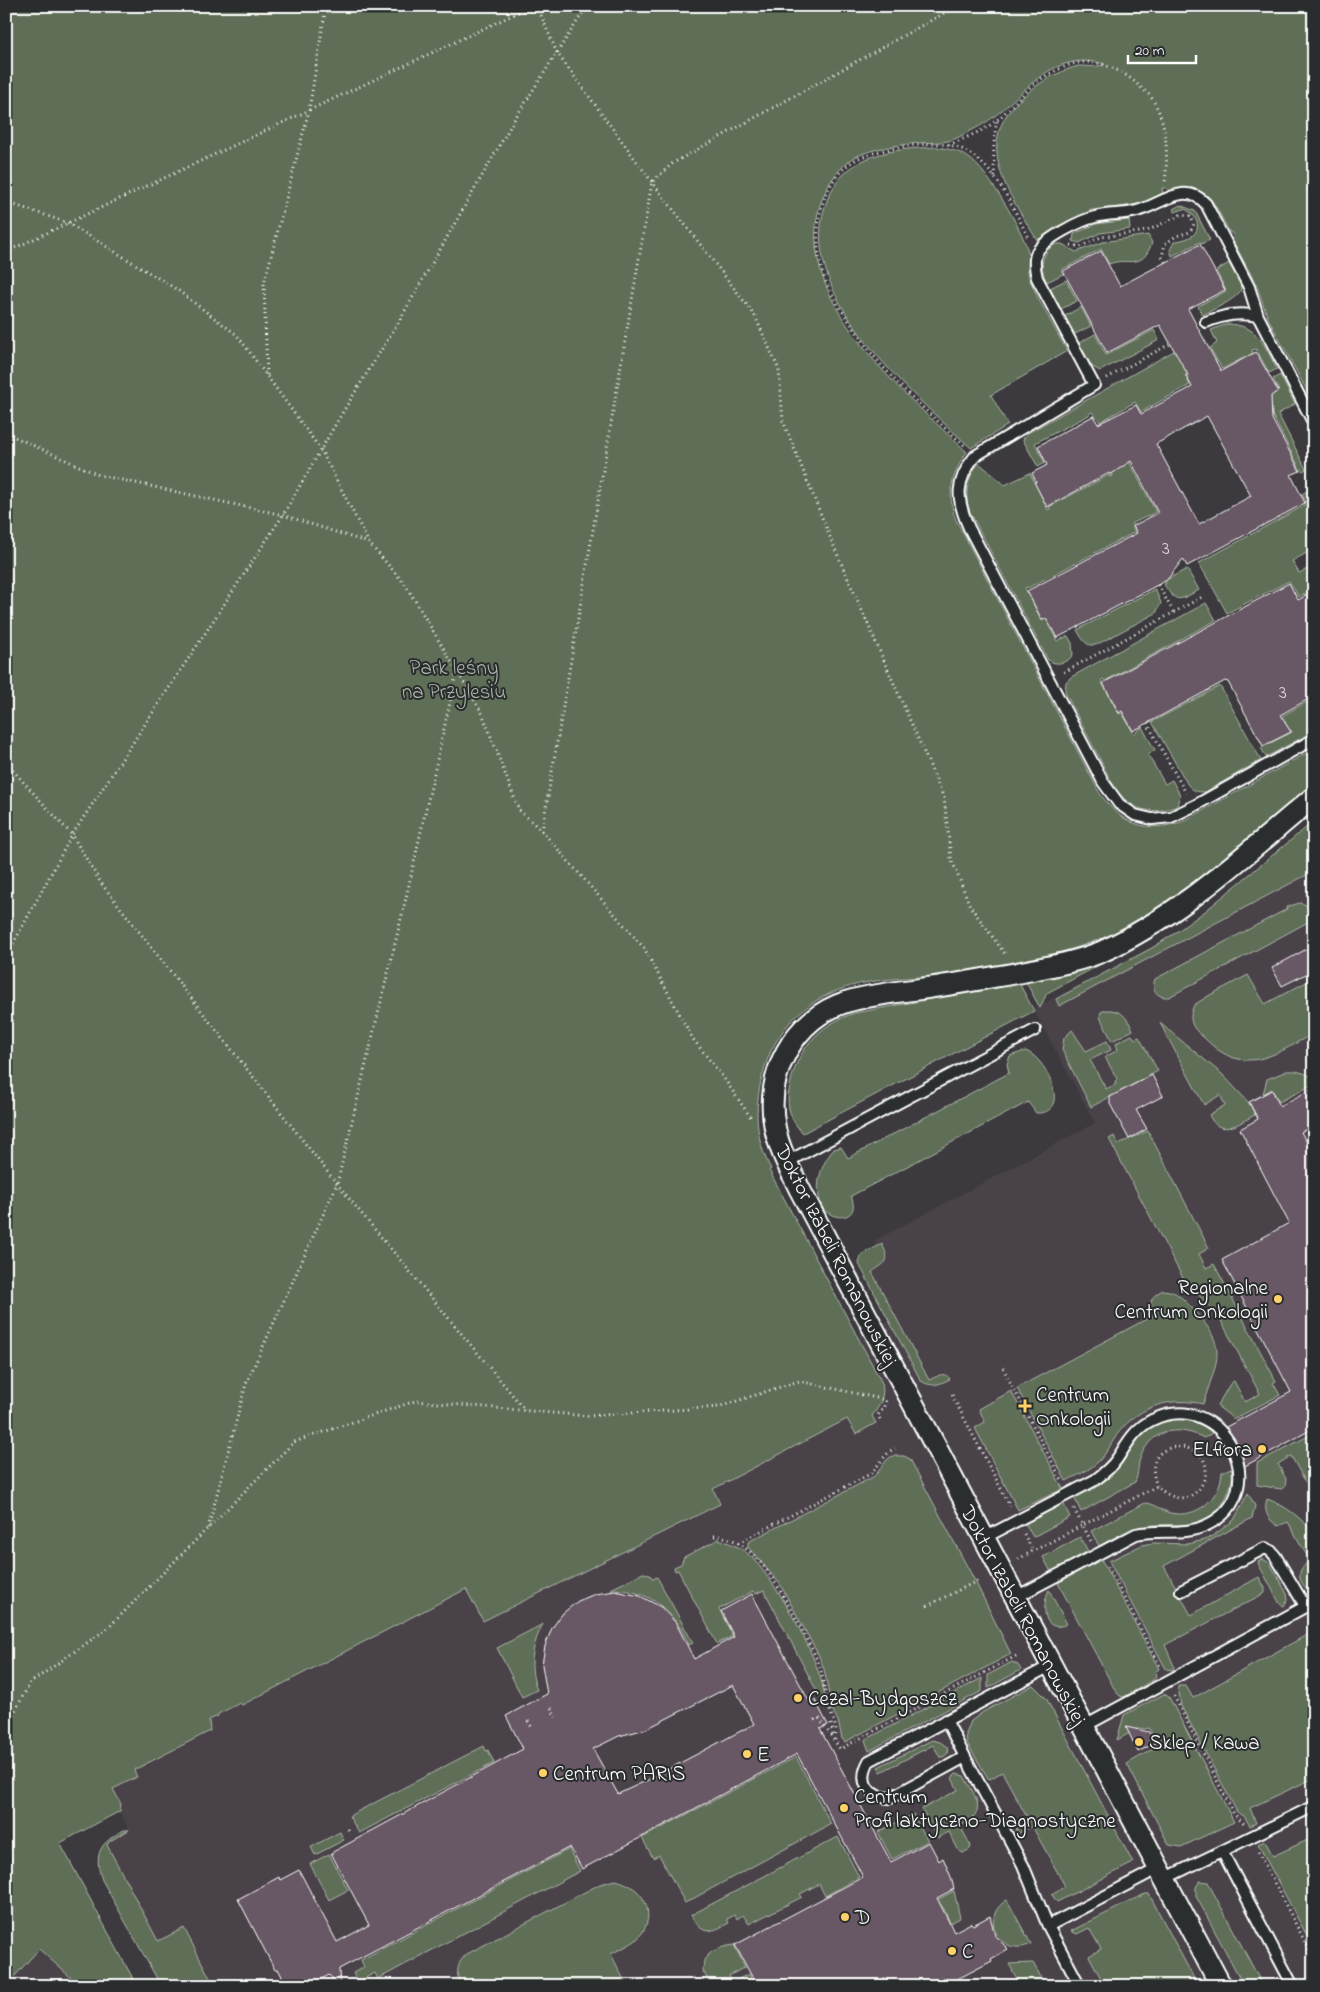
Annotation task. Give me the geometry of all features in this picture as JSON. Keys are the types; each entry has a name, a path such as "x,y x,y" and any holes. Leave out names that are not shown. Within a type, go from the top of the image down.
{"street":[{"name":"Doktor Izabeli Romanowskiej","path":"1221,1986 787,1162 777,1135 772,1111 776,1075 787,1050 795,1038 816,1017 845,1002 866,997 1018,972 1079,960 1100,952 1141,932 1193,897 1314,797"}],"lane":[{"path":"1314,424 1258,316 1249,287 1206,204 1200,197 1185,193 1168,197 1149,208 1135,212 1094,217 1048,240 1037,253 1035,261 1037,278 1094,385 975,456 960,481 959,496 962,512 1103,782 1119,804 1135,815 1152,819 1171,817 1314,739"},
{"path":"1206,322 1233,314 1258,316"},
{"path":"787,1162 1035,1030"},
{"path":"984,1538 1104,1474 1118,1458 1134,1432 1161,1416 1179,1414 1199,1416 1221,1430 1230,1444 1238,1462 1238,1485 1231,1503 1220,1517 1205,1526 1187,1531 1136,1534 1016,1597"},
{"path":"1083,1727 1309,1604 1276,1557 1271,1551 1264,1548 1181,1591"},
{"path":"965,1757 890,1798 881,1798 874,1794 867,1787 864,1777 869,1761 1052,1665"},
{"path":"946,1720 1023,1865 1048,1926 1080,1986"},
{"path":"1048,1926 1162,1874 1222,1851 1314,1806"},
{"path":"1222,1851 1293,1986"}],"path":[{"path":"267,376 264,284 309,110 326,6"},
{"path":"6,252 532,6"},
{"path":"537,6 557,54 652,182 754,314 779,370 783,421 832,542 944,798 951,858 970,906 1018,972"},
{"path":"6,957 72,835 283,515 398,323 514,120 587,6"},
{"path":"542,831 652,182 673,162 957,6"},
{"path":"949,145 997,121 1034,84 1054,72 1077,63 1092,63 1120,72 1134,81 1151,98 1165,134 1167,156 1165,190 1168,197"},
{"path":"996,179 993,156 997,121"},
{"path":"975,456 908,394 876,360 832,294 823,273 818,250 822,204 830,186 843,170 857,159 893,148 917,145 949,145 964,150 996,179 1037,253"},
{"path":"6,202 68,223 176,289 237,335 321,450 369,543 405,584 482,713 519,810 542,831 644,948 692,1039 723,1077 753,1121"},
{"path":"1061,234 1073,247 1080,247 1101,238 1147,230 1180,215 1190,216 1193,220 1192,229 1186,235 1176,236 1165,244 1162,257 1165,262"},
{"path":"1094,385 1170,344"},
{"path":"6,433 98,475 283,515 369,543"},
{"path":"1158,585 1174,613"},
{"path":"1050,680 1204,596"},
{"path":"208,1529 246,1384 337,1184 406,898 457,671"},
{"path":"1147,723 1194,806"},
{"path":"6,763 72,835 101,883 337,1184 526,1410"},
{"path":"1003,1368 1094,1548 1104,1558 1234,1814 1244,1824 1314,1959"},
{"path":"6,1728 30,1684 108,1628 294,1442 415,1401 588,1416 718,1407 799,1381 886,1400"},
{"path":"952,1395 1033,1551"},
{"path":"1174,1446 1183,1446 1190,1448 1201,1458 1206,1472 1204,1480 1200,1489 1191,1496 1184,1498 1170,1497 1156,1486 1154,1463 1165,1450 1174,1446"},
{"path":"738,1543 870,1474 877,1468 887,1452 895,1448"},
{"path":"1016,1560 1156,1486"},
{"path":"714,1536 723,1536 738,1543 752,1554 778,1585 819,1665 837,1732 835,1740"},
{"path":"927,1606 979,1580"},
{"path":"815,1720 819,1718 840,1749 1018,1655"},
{"path":"551,1708 556,1717"},
{"path":"528,1721 533,1729"},
{"path":"831,1724 835,1740"}],"shaded area":[{"name":"Centrum Onkologii","path":"1314,839 1314,1986 179,1986 104,1849 110,1841 129,1830 105,1782 207,1720 248,1699 857,1336 891,1319 861,1261 879,1252 874,1241 1095,1123 1033,1009 1248,896"},
{"path":"39,1949 80,1986 7,1986"}],"green space":[{"name":"Park leśny na Przylesiu","path":"6,6 1314,6 1314,404 1268,318 1256,284 1232,239 1234,238 1232,233 1230,233 1214,203 1202,192 1193,189 1168,191 1166,188 1162,188 1163,193 1145,202 1091,210 1037,240 1006,186 997,150 999,132 1007,114 1039,84 1068,69 1105,64 1083,61 1065,64 1049,71 1034,81 992,118 952,140 886,147 855,157 836,174 823,196 818,212 816,247 824,281 840,314 862,346 915,404 967,452 954,476 952,484 951,502 956,520 1099,792 1107,803 1116,812 1135,824 1158,827 1170,825 1184,821 1314,749 1314,783 1168,902 1142,919 1115,933 1056,954 1015,963 953,974 882,980 859,984 824,996 796,1016 775,1043 762,1077 757,1113 759,1135 771,1169 769,1170 882,1383 881,1401 872,1416 876,1423 856,1434 847,1419 713,1489 720,1504 483,1621 466,1589 242,1705 240,1703 218,1714 218,1716 209,1720 210,1731 134,1770 137,1777 113,1789 121,1804 120,1811 60,1843 137,1986 80,1986 39,1949 6,1986"},
{"path":"937,147 958,152 969,158 985,175 1003,201 1025,241 1029,257 1028,272 1030,280 1067,351 991,395 1008,425 971,448 918,399 862,337 840,304 825,269 820,233 828,198 836,183 847,171 873,156 888,152"},
{"path":"1180,205 1195,211 1210,240 1201,244 1200,242 1172,256 1170,250 1174,242 1190,237 1197,230 1197,222 1192,214 1184,209 1175,212 1173,209"},
{"path":"1129,220 1130,229 1100,233 1079,243 1073,241 1074,234 1096,224"},
{"path":"1148,235 1152,243 1148,252 1139,260 1109,264 1101,249 1061,270 1063,274 1047,282 1044,276 1042,266 1044,256 1056,244 1062,244 1076,252 1103,242"},
{"path":"1229,263 1240,282 1240,292 1231,300 1203,315 1198,306 1226,291 1216,271"},
{"path":"1066,280 1077,301 1061,309 1050,288"},
{"path":"1081,307 1091,326 1075,334 1065,316"},
{"path":"1227,324 1238,325 1253,332 1263,344 1277,369 1269,373 1256,349 1252,350 1253,353 1222,369 1210,348 1217,343 1211,330"},
{"path":"1154,330 1159,340 1100,371 1091,366 1079,343 1095,334 1106,355"},
{"path":"1190,342 1188,373 1185,375 1190,385 1141,412 1135,402 1100,422 1092,412 1035,443 1045,463 1038,467 1023,440 1026,434"},
{"path":"1280,375 1295,404 1278,414 1306,469 1303,471 1300,469 1272,415 1247,407 1279,391 1273,379"},
{"path":"1129,461 1156,512 1131,524 1135,532 1025,588 1042,621 1046,619 1057,641 1068,636 1072,643 1073,655 1071,658 1061,663 1051,662 1048,660 971,514 967,501 969,481 979,463 1005,485 1030,473 1048,510 1050,509 1049,507 1109,475 1110,477 1113,476 1112,472"},
{"path":"1314,487 1314,549 1292,561 1299,573 1314,566 1314,589 1299,597 1289,581 1227,613 1199,563 1307,504 1302,494"},
{"path":"1187,569 1199,590 1183,598 1175,598 1168,591 1164,581"},
{"path":"1155,589 1161,603 1156,613 1096,645 1089,645 1082,639 1077,630"},
{"path":"1206,603 1216,620 1105,681 1103,679 1101,681 1119,714 1122,713 1134,734 1142,727 1155,750 1148,755 1165,784 1172,780 1180,795 1177,806 1159,810 1140,809 1124,799 1112,782 1065,692 1066,682 1071,677"},
{"path":"1220,686 1261,760 1205,792 1197,791 1188,785 1152,722"},
{"path":"1314,698 1314,731 1266,757 1261,748 1292,732 1282,716"},
{"path":"1314,821 1314,871 1059,1006 1056,999 1152,948 1204,912"},
{"path":"1300,903 1308,906 1311,910 1313,917 1310,921 1169,997 1158,995 1156,992 1154,987 1155,979 1287,909 1286,907"},
{"path":"1133,947 1047,993 1040,1008 1026,982 1081,968"},
{"path":"1248,975 1265,1004 1314,978 1314,1033 1270,1056 1247,1060 1235,1058 1220,1051 1198,1033 1193,1026 1191,1018 1194,1005"},
{"path":"1019,983 1034,1011 803,1133 795,1124 790,1114 788,1102 796,1064 810,1042 830,1025 855,1013"},
{"path":"1106,1010 1120,1012 1133,1030 1112,1041 1100,1017 1101,1012"},
{"path":"1160,1023 1223,1075 1249,1103 1255,1115 1236,1125 1224,1128 1213,1122 1209,1115 1225,1105 1220,1095 1204,1105"},
{"path":"1072,1030 1086,1051 1107,1041 1111,1050 1090,1060 1106,1089 1116,1084 1115,1081 1117,1079 1105,1057 1118,1050 1116,1043 1132,1035 1135,1039 1139,1037 1158,1071 1091,1107 1062,1050 1064,1038"},
{"path":"1025,1051 1033,1055 1041,1063 1052,1085 1053,1105 1047,1111 1036,1113 1028,1102 851,1196 853,1209 846,1216 835,1216 823,1209 818,1185 825,1162 834,1149 841,1147 848,1158 1009,1073 1007,1064 1010,1056"},
{"path":"1287,1071 1298,1071 1311,1076 1314,1078 1314,1084 1279,1102 1272,1089 1263,1094 1267,1079"},
{"path":"1148,1131 1209,1248 1199,1254 1206,1268 1214,1264 1276,1381 1273,1383 1280,1395 1234,1419 1217,1406 1230,1384 1234,1381 1245,1402 1260,1394 1218,1315 1184,1280 1109,1139 1114,1136 1118,1144"},
{"path":"882,1244 887,1258 886,1261 872,1272 929,1380 945,1375 950,1379 946,1381 932,1385 921,1381 859,1264 861,1255"},
{"path":"1163,1290 1176,1293 1188,1304 1204,1322 1216,1344 1216,1364 1203,1404 1179,1402 1157,1405 1147,1409 1137,1415 1119,1432 1102,1458 1084,1472 1066,1481 1017,1388 1154,1315 1151,1306 1153,1297"},
{"path":"1011,1391 1063,1489 1018,1510 975,1428 985,1422 979,1409"},
{"path":"1182,1419 1202,1425 1212,1433 1204,1438 1195,1434 1177,1431 1160,1434 1146,1446 1141,1456 1135,1482 1081,1512 1074,1497 1107,1479 1146,1431 1155,1425 1167,1421"},
{"path":"1312,1434 1314,1438 1314,1497 1291,1456 1278,1464 1286,1479 1285,1487 1281,1489 1257,1485 1257,1463"},
{"path":"893,1456 904,1456 910,1459 977,1585 1011,1654 845,1742 842,1739 838,1721 832,1709 824,1669 819,1656 780,1584 748,1547 748,1542 873,1477 887,1460"},
{"path":"1231,1468 1231,1484 1228,1493 1220,1507 1211,1516 1201,1521 1190,1524 1141,1527 1099,1546 1091,1531 1145,1503 1170,1513 1180,1514 1198,1510 1217,1491 1222,1472"},
{"path":"1248,1493 1255,1506 1252,1518 1164,1566 1191,1615 1259,1577 1265,1588 1265,1593 1165,1645 1174,1666 1173,1670 1166,1669 1109,1561 1142,1545 1153,1543 1187,1544 1205,1540 1234,1520"},
{"path":"1267,1499 1292,1513 1314,1533 1314,1592 1312,1593 1301,1581 1300,1577 1302,1569 1310,1561 1288,1522 1278,1526 1269,1518 1266,1511"},
{"path":"1063,1503 1070,1517 1033,1537 1025,1523"},
{"path":"1080,1537 1088,1551 1051,1572 1043,1557"},
{"path":"719,1539 747,1553 772,1583 798,1626 809,1649 824,1692 826,1709 764,1590 755,1594 753,1591 719,1609 733,1636 717,1644 678,1570 675,1571 674,1567 681,1564 684,1557"},
{"path":"1101,1559 1159,1669 1155,1672 1156,1677 1153,1680 1124,1697 1116,1692 1058,1583"},
{"path":"1262,1559 1270,1563 1287,1594 1288,1599 1284,1606 1280,1604 1259,1565 1258,1562"},
{"path":"643,1573 649,1574 653,1579 657,1577 693,1643 689,1645 676,1622 659,1604 638,1593 611,1589"},
{"path":"1049,1590 1067,1624 1053,1626 1046,1617 1045,1604"},
{"path":"543,1624 532,1656 534,1682 537,1690 522,1697 497,1648"},
{"path":"1314,1631 1314,1778 1250,1808 1256,1823 1250,1826 1244,1816 1237,1812 1181,1706 1178,1686 1186,1686 1193,1698"},
{"path":"1012,1662 1018,1665 1021,1670 988,1688 988,1675"},
{"path":"982,1678 982,1691 869,1751 865,1740"},
{"path":"1033,1685 1046,1698 1133,1863 1057,1902 1052,1895 1065,1886 1032,1826 1019,1833 1016,1831 1017,1828 1029,1821 1002,1772 990,1779 988,1778 967,1743 966,1734 971,1721 983,1712"},
{"path":"1164,1694 1169,1697 1234,1822 1181,1847 1169,1845 1127,1764 1158,1746 1149,1728 1139,1728 1117,1740 1124,1715"},
{"path":"932,1740 940,1742 947,1747 948,1753 940,1757 933,1745 881,1772 878,1767"},
{"path":"484,1746 494,1763 359,1833 349,1816"},
{"path":"796,1757 831,1824 685,1903 659,1855 653,1858 642,1838"},
{"path":"956,1774 964,1776 973,1791 977,1804 975,1815 960,1826 971,1846 970,1849 963,1853 959,1851 949,1832 937,1838 922,1809 958,1790 952,1778"},
{"path":"913,1814 928,1841 892,1859 878,1832"},
{"path":"124,1830 129,1830 110,1841 107,1845 158,1941 184,1928 213,1984 212,1986 161,1986 102,1880 99,1871 99,1856 104,1844"},
{"path":"340,1832 344,1840 315,1855 311,1847"},
{"path":"838,1837 859,1877 825,1896 819,1884 800,1894 802,1897 749,1924 743,1915 737,1919 735,1915 727,1919 729,1923 717,1929 707,1931 699,1927 691,1915"},
{"path":"1314,1837 1314,1949 1258,1844 1265,1841 1273,1856"},
{"path":"569,1849 580,1871 378,1979 375,1973 361,1980 356,1979 353,1973 364,1967 361,1960"},
{"path":"329,1854 348,1890 329,1900 310,1864"},
{"path":"615,1880 626,1883 642,1896 648,1914 643,1932 635,1941 611,1954 627,1986 461,1986 458,1969 459,1964 467,1954 600,1884"},
{"path":"1200,1881 1208,1882 1263,1986 1244,1986 1196,1896 1196,1887"},
{"path":"954,1891 960,1918 950,1923 944,1909 937,1900"},
{"path":"1145,1894 1149,1894 1198,1986 1105,1986 1089,1956 1101,1949 1089,1928 1077,1934 1071,1931"},
{"path":"1007,1900 1031,1944 1020,1947 1010,1946 996,1934 994,1916 998,1907"},
{"path":"734,1945 745,1967 729,1976 732,1982 749,1974 755,1986 711,1986 703,1971 704,1960 717,1949"},
{"path":"1033,1963 1046,1986 1021,1986 1009,1964"}],"building":[{"path":"1200,244 1225,290 1188,309 1221,371 1256,352 1278,391 1271,396 1272,419 1300,471 1291,475 1305,503 1187,566 1183,559 1167,580 1057,638 1046,618 1042,620 1027,591 1137,533 1133,526 1158,513 1131,461 1110,475 1109,473 1047,507 1034,482 1036,482 1032,473 1047,465 1038,446 1093,416 1098,424 1136,405 1141,414 1192,387 1186,376 1188,375 1160,325 1107,353 1063,271 1101,251 1120,286","holes":["1207,416 1251,496 1199,524 1156,444"]},
{"path":"1289,583 1298,600 1314,591 1314,696 1280,715 1291,732 1263,746 1228,682 1225,681 1133,731 1122,711 1119,713 1103,683"},
{"path":"1314,945 1314,970 1282,986 1272,968"},
{"path":"1152,1075 1163,1096 1136,1110 1147,1129 1129,1139 1110,1104 1110,1097"},
{"path":"1314,1088 1314,1125 1301,1132 1314,1156 1314,1428 1245,1466 1238,1445 1226,1427 1291,1392 1222,1260 1289,1223 1240,1129 1258,1119 1249,1102 1272,1090 1280,1106"},
{"path":"615,1591 640,1596 661,1607 676,1623 694,1659 734,1637 721,1611 752,1594 810,1703 815,1700 828,1725 820,1729 891,1862 929,1842 939,1861 943,1858 951,1877 954,1889 937,1898 954,1932 990,1916 995,1936 1008,1949 991,1959 992,1961 944,1986 757,1986 735,1945 863,1877 797,1754 582,1869 570,1847 339,1969 340,1986 329,1975 309,1986 287,1986 278,1969 275,1970 238,1899 279,1877 280,1880 299,1870 337,1942 369,1925 331,1853 523,1749 506,1716 547,1694 542,1665 545,1646 552,1628 563,1613 578,1601 595,1594","holes":["733,1685 754,1724 618,1794 593,1749 619,1736 646,1729"]},
{"path":"1126,1727 1149,1732 1155,1743 1138,1752"}],"place":[{"name":"Regionalne Centrum Onkologii","path":"1278,1299"},
{"name":"Centrum Onkologii","path":"1025,1406"},
{"name":"ELflora","path":"1262,1449"},
{"name":"Cezal-Bydgoszcz","path":"798,1698"},
{"name":"Sklep / Kawa","path":"1139,1742"},
{"name":"E","path":"747,1754"},
{"name":"Centrum PARIS","path":"543,1773"},
{"name":"Centrum Profilaktyczno-Diagnostyczne","path":"844,1808"},
{"name":"D","path":"845,1917"},
{"name":"C","path":"952,1951"}]}
